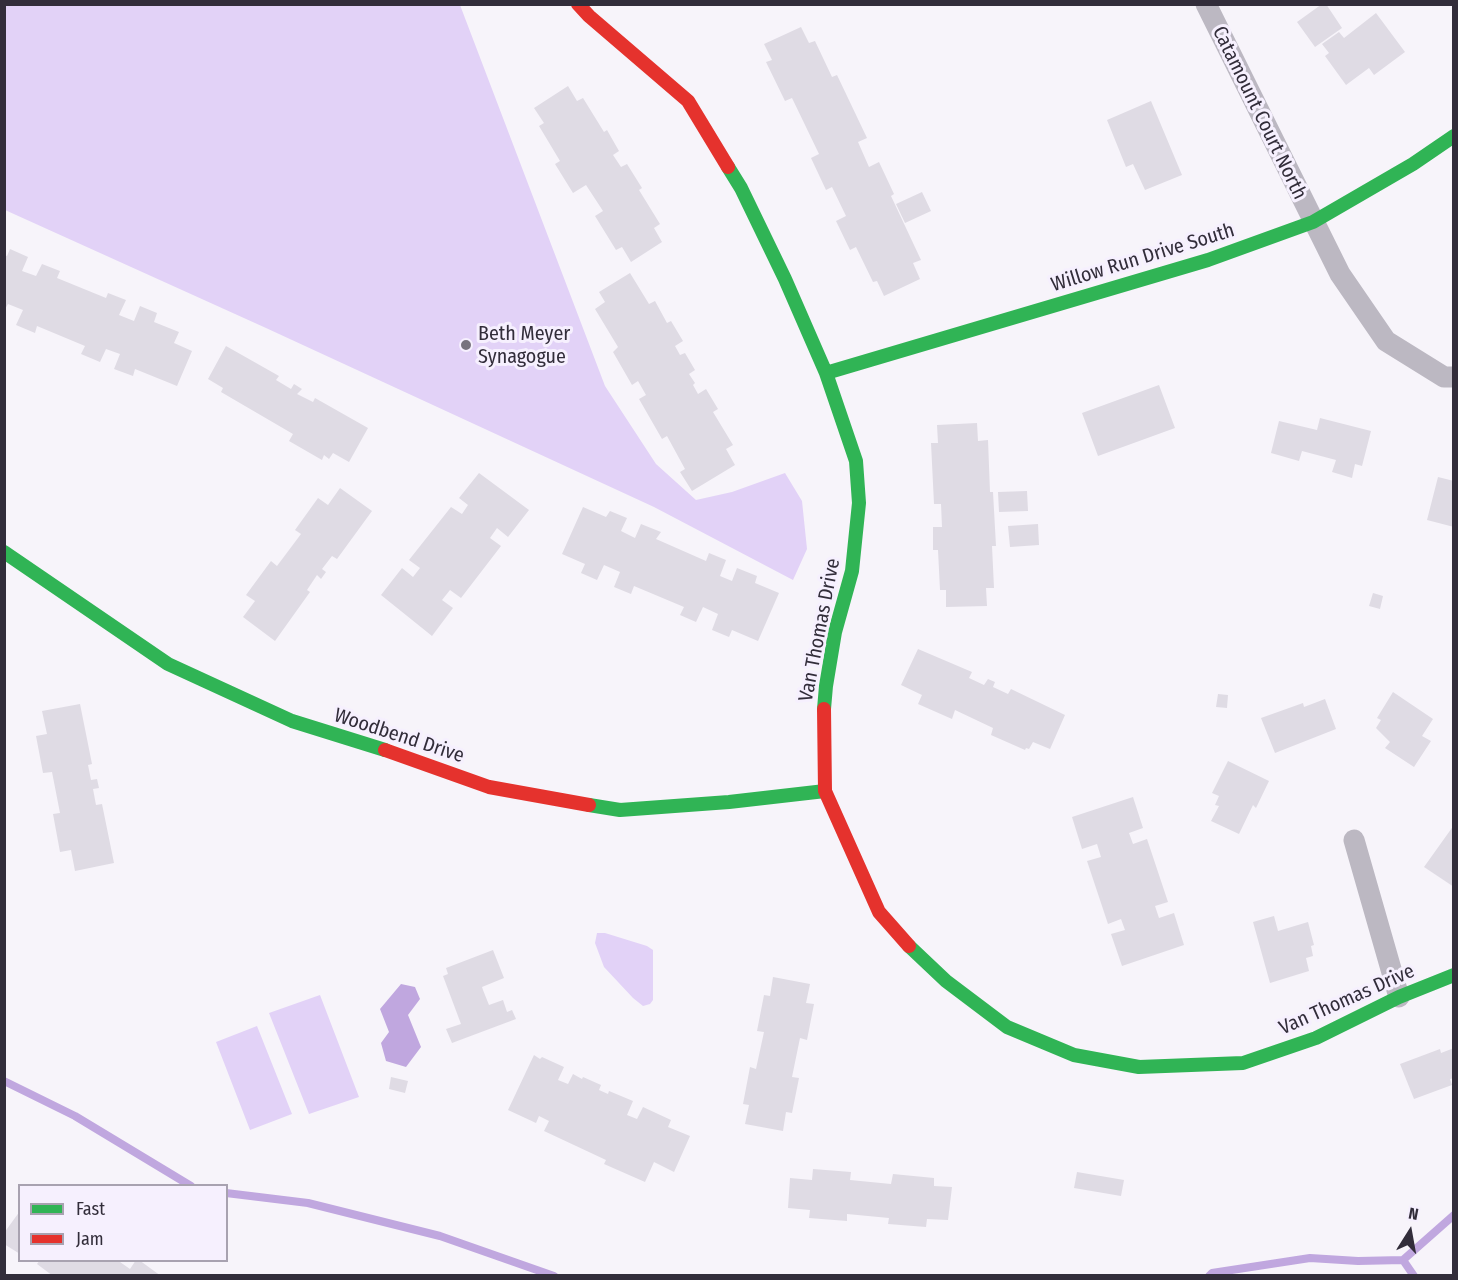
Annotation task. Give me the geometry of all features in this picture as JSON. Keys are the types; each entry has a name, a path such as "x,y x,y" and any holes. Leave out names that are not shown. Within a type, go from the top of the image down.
{"street":[{"name":"Van Thomas Drive","path":"578,4 589,16 688,100 741,188 785,279 826,373 856,461 859,502 852,571 835,632 826,686 825,790 879,912 913,951 946,981 1007,1027 1074,1055 1139,1067 1243,1063 1316,1038 1399,997 1454,975"},
{"name":"Catamount Court North","path":"1206,4 1340,274 1386,341 1444,377 1454,377"},
{"name":"Willow Run Drive South","path":"826,373 1208,260 1313,222 1413,164 1454,136"},
{"name":"Woodbend Drive","path":"4,552 168,664 292,722 390,752 489,787 620,810 729,802 825,790"},
{"path":"1354,840 1399,997"}],"shaded area":[{"name":"Beth Meyer Synagogue","path":"5,4 460,5 605,386 656,464 696,500 732,492 785,473 802,501 807,549 793,580 654,507 5,210"},
{"path":"597,933 605,933 653,950 653,1000 650,1004 643,1006 633,998 604,967 595,943"},
{"path":"401,984 415,987 420,999 408,1015 421,1047 406,1067 386,1061 381,1043 389,1032 380,1009"},
{"path":"320,995 359,1097 309,1114 269,1013"},
{"path":"257,1026 292,1114 250,1130 216,1042"}],"building":[{"path":"1322,4 1326,4 1342,28 1315,47 1297,22"},
{"path":"1376,13 1405,52 1374,75 1369,68 1346,85 1325,56 1329,53 1322,44 1339,32 1344,38"},
{"path":"801,27 809,43 815,41 832,77 837,75 867,138 858,142 869,167 879,162 894,194 891,196 921,260 913,263 920,279 884,296 877,281 873,282 856,247 850,250 836,221 846,216 832,187 826,190 811,158 819,154 792,98 785,101 766,62 772,60 764,44"},
{"path":"568,86 577,101 583,98 604,132 607,130 619,151 613,155 621,167 627,164 642,188 639,190 660,224 654,228 662,242 631,262 622,247 616,250 595,216 603,211 586,185 573,193 555,164 560,161 539,126 544,123 534,108"},
{"path":"1151,101 1182,175 1145,190 1133,164 1126,167 1107,120"},
{"path":"922,192 931,211 905,223 896,204"},
{"path":"10,249 28,257 22,271 36,276 42,264 60,271 57,278 106,298 108,293 126,300 119,315 134,321 140,306 157,313 154,322 179,332 174,343 192,351 177,386 135,369 133,376 114,369 120,354 106,349 100,362 81,354 85,346 37,326 35,333 16,325 23,310 8,304 4,311 4,255 7,256"},
{"path":"630,273 649,304 655,301 667,323 671,321 683,341 675,346 680,355 685,353 695,370 689,374 695,383 693,385 698,394 706,389 718,409 713,412 733,445 726,449 735,465 692,491 680,472 685,469 667,436 662,439 639,399 646,395 638,381 632,385 613,352 618,347 595,309 605,302 599,292"},
{"path":"226,346 279,376 276,380 291,389 294,384 302,389 297,394 313,402 315,398 368,428 349,462 333,453 329,459 324,455 322,460 289,441 293,434 221,392 223,388 208,379"},
{"path":"1159,385 1175,428 1098,456 1082,413"},
{"path":"1320,418 1371,431 1362,466 1355,464 1352,478 1332,472 1336,460 1302,451 1299,461 1271,453 1279,421 1317,430"},
{"path":"977,423 978,441 988,440 990,492 993,492 996,546 992,546 994,588 986,588 987,606 946,607 946,590 940,590 938,550 933,550 933,527 942,527 941,504 934,504 931,443 938,443 937,425"},
{"path":"479,473 529,510 508,537 497,528 490,538 501,546 461,598 450,590 442,600 453,608 432,636 381,595 402,568 413,577 420,568 409,560 451,507 462,514 468,505 459,498"},
{"path":"1438,477 1454,481 1454,527 1427,520"},
{"path":"340,488 372,511 337,559 332,556 322,569 326,572 321,579 317,575 307,590 310,592 275,641 243,617 255,601 246,595 271,561 277,566 301,534 295,530 318,498 328,505"},
{"path":"1027,491 1028,511 999,512 998,492"},
{"path":"583,507 606,517 610,511 627,518 621,531 635,538 641,524 661,532 656,539 706,561 709,553 726,560 720,576 732,581 737,568 757,576 755,583 779,593 758,641 732,630 729,637 712,630 718,614 703,607 696,622 680,615 684,607 634,586 631,594 614,587 620,572 604,565 597,580 581,573 585,564 562,554"},
{"path":"1038,524 1039,545 1010,547 1008,526"},
{"path":"1373,593 1383,596 1380,609 1369,606"},
{"path":"918,649 972,672 969,678 984,685 988,679 995,682 993,687 1008,694 1011,689 1065,715 1050,749 1033,742 1029,749 1025,750 991,735 993,728 955,710 952,719 918,704 922,695 901,685"},
{"path":"1393,692 1433,719 1422,736 1431,741 1414,767 1385,748 1390,742 1376,728 1381,720 1377,718"},
{"path":"1218,694 1228,695 1227,708 1216,707"},
{"path":"1325,699 1336,729 1275,753 1261,718 1303,703 1304,707"},
{"path":"80,704 92,764 88,765 91,780 97,779 99,788 93,789 96,805 102,804 114,863 75,871 71,850 60,852 53,814 60,813 52,772 43,773 36,736 47,734 42,711"},
{"path":"1228,761 1269,781 1256,808 1253,805 1239,834 1211,821 1219,806 1215,805 1219,796 1212,793"},
{"path":"1133,797 1143,828 1129,833 1133,844 1147,839 1168,902 1155,906 1159,918 1174,913 1184,945 1122,966 1111,934 1125,930 1121,919 1108,924 1087,861 1101,857 1097,844 1082,849 1072,817"},
{"path":"1454,825 1454,887 1424,867"},
{"path":"1274,916 1278,931 1308,922 1314,945 1311,946 1313,956 1306,958 1309,971 1270,983 1253,922"},
{"path":"493,950 504,978 482,987 489,1005 503,1000 507,1012 512,1010 516,1019 452,1043 446,1029 461,1024 443,976 448,974 446,968"},
{"path":"773,977 810,984 806,1003 814,1004 807,1040 800,1038 792,1077 799,1078 792,1113 786,1112 783,1131 745,1124 749,1105 743,1104 750,1067 756,1069 764,1032 757,1031 764,995 770,996"},
{"path":"1454,1048 1454,1078 1450,1079 1452,1085 1414,1099 1400,1064 1440,1049 1441,1053"},
{"path":"534,1055 564,1067 558,1080 568,1084 573,1074 601,1085 599,1090 608,1094 609,1091 633,1101 627,1115 637,1119 643,1107 671,1120 668,1127 690,1136 674,1172 654,1162 645,1182 604,1164 606,1160 544,1131 549,1121 539,1116 536,1123 508,1110"},
{"path":"391,1077 408,1081 405,1093 389,1089"},
{"path":"813,1169 851,1172 850,1180 891,1184 893,1174 934,1178 934,1186 952,1187 948,1220 927,1219 926,1227 888,1224 889,1218 847,1214 847,1221 809,1218 810,1210 788,1208 790,1178 812,1180"},
{"path":"1077,1172 1124,1180 1121,1196 1074,1188"},
{"path":"18,1214 18,1253 4,1244 4,1233"},
{"path":"38,1262 120,1262 130,1269 135,1262 142,1262 161,1276 53,1276 37,1264"}],"waterway":[{"path":"4,1081 75,1116 188,1184"},
{"path":"228,1193 308,1203 440,1236 554,1276"},
{"path":"1209,1276 1212,1273 1310,1258 1358,1261 1403,1260 1454,1215"},
{"path":"1403,1260 1414,1276"}],"traffic: fast":[{"path":"826,373 1208,260 1313,222 1413,164 1454,136"},
{"path":"728,167 741,188 785,279 826,373 856,461 859,503 852,571 835,632 824,709"},
{"path":"4,552 168,664 292,721 385,750"},
{"path":"589,805 620,810 729,802 825,791"},
{"path":"909,946 946,981 1007,1027 1074,1055 1139,1067 1243,1063 1316,1038 1399,997 1454,975"}],"traffic: jam":[{"path":"578,4 688,101 728,167"},
{"path":"824,709 825,791 879,912 909,946"},
{"path":"385,750 489,787 589,805"}],"place":[{"name":"Beth Meyer Synagogue","path":"466,345"}]}
